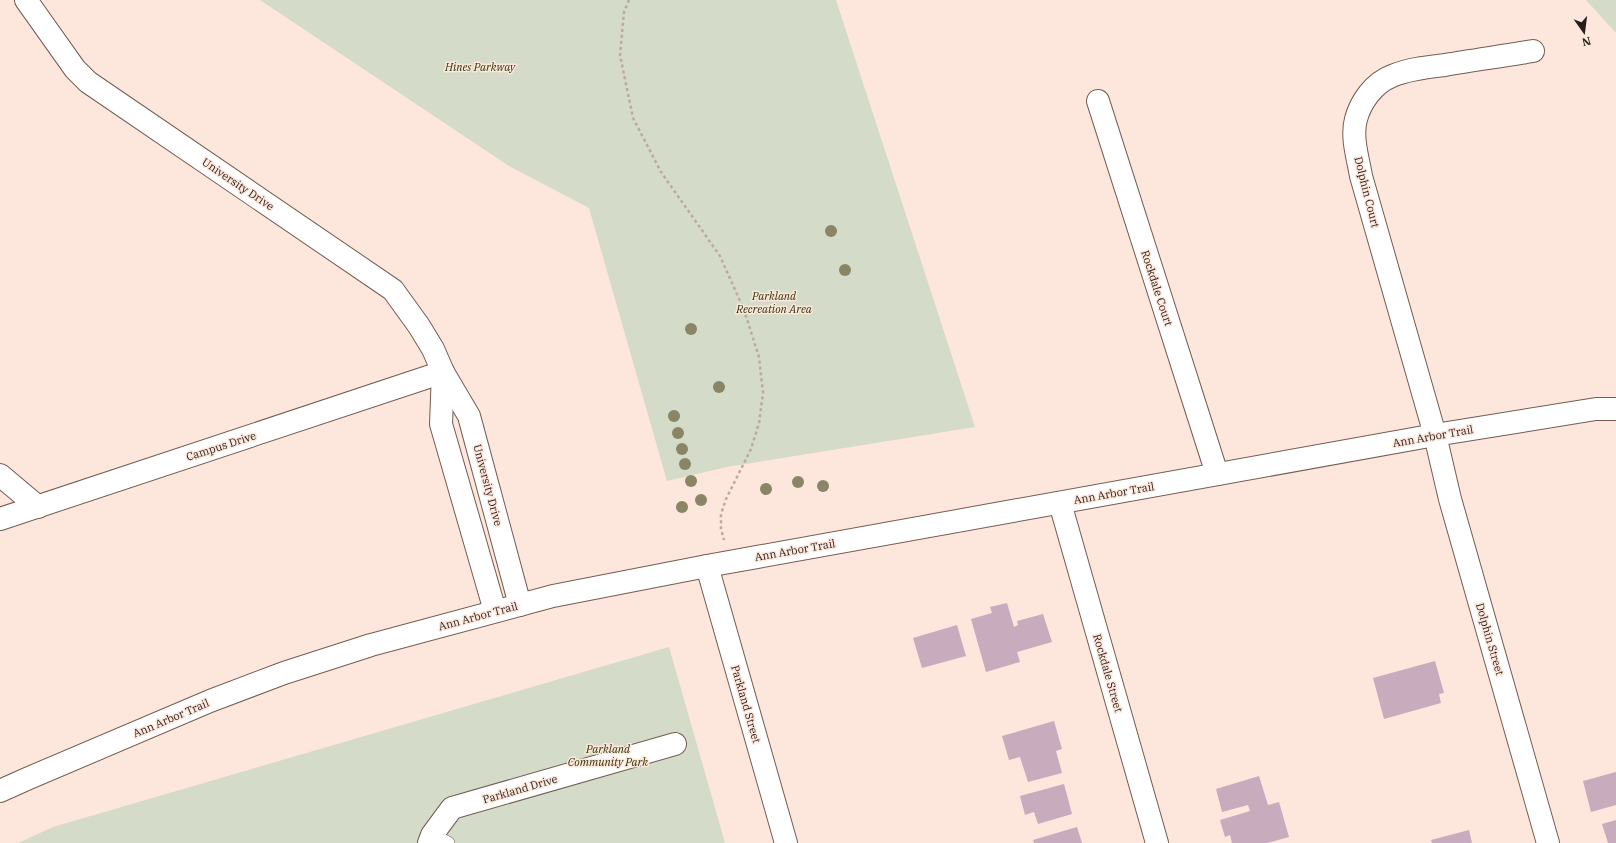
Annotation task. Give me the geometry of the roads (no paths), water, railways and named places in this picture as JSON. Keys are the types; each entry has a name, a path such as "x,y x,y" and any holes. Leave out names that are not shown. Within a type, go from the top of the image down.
{"street":[{"name":"University Drive","path":"26,0 75,69 88,82 393,290 420,326 443,372 470,416 520,604"},
{"name":"Dolphin Court","path":"1435,435 1361,176 1354,133 1356,120 1360,108 1369,93 1379,84 1392,76 1415,69 1533,51"},
{"name":"Rockdale Court","path":"1098,101 1217,474"},
{"name":"University Drive","path":"443,372 441,424 495,611"},
{"name":"Campus Drive","path":"0,519 443,372"},
{"name":"Ann Arbor Trail","path":"0,791 210,701 284,673 371,645 553,596 707,566 1435,435 1596,409 1616,408"},
{"name":"Dolphin Street","path":"1435,435 1450,499 1548,843"},
{"path":"0,475 38,507"},
{"name":"Rockdale Street","path":"1060,503 1157,843"},
{"name":"Parkland Street","path":"707,566 786,843"},
{"name":"Parkland Drive","path":"436,840 452,808 675,744"}],"park label":[{"name":"Hines Parkway","path":"480,67"},
{"name":"Parkland Recreation Area","path":"774,302"},
{"name":"Parkland Community Park","path":"608,755"}]}
